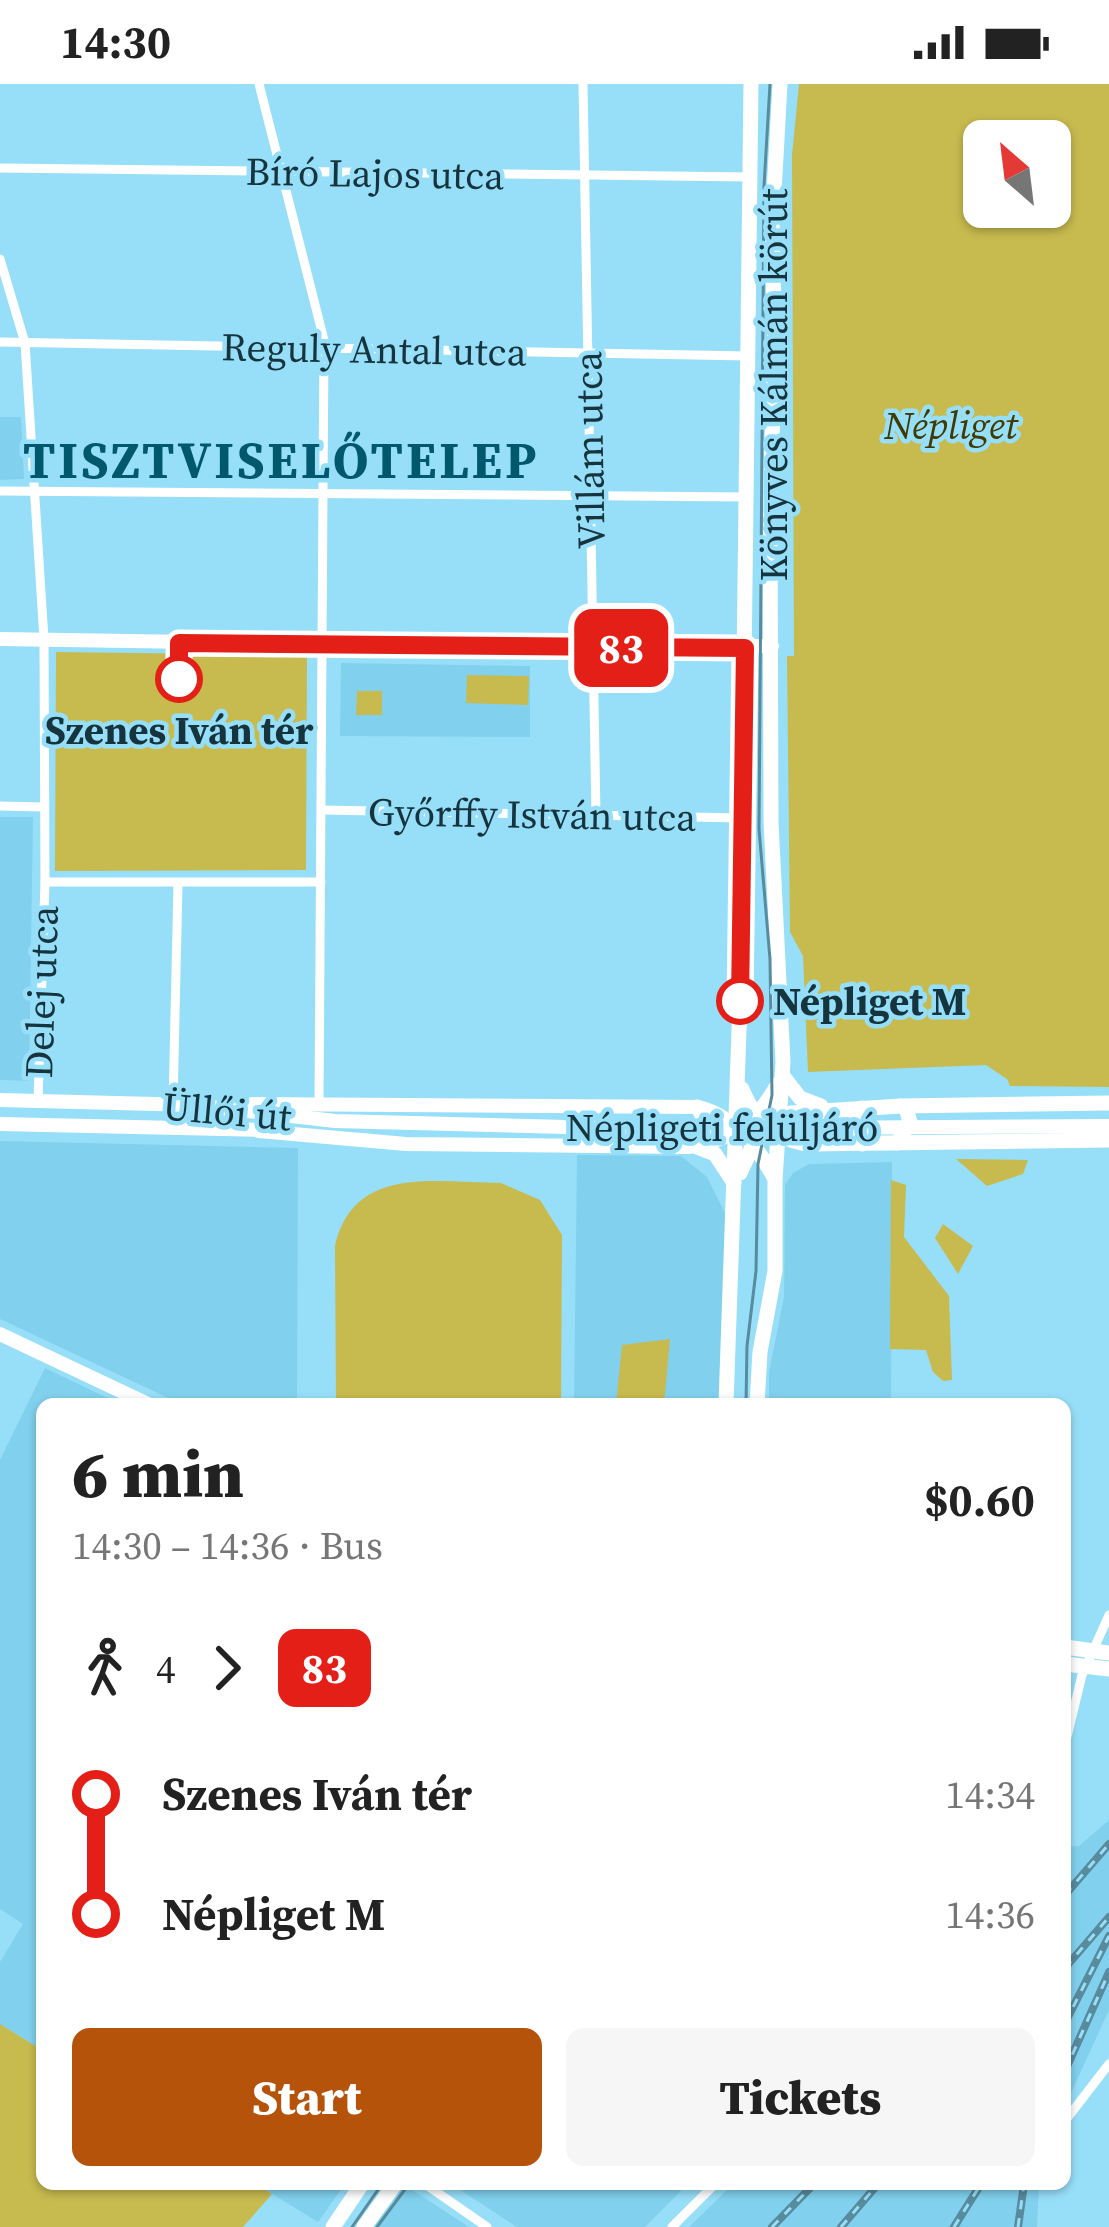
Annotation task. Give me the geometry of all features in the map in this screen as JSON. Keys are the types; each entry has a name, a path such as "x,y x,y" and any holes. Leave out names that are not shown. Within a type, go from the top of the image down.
{"main road":[{"name":"Könyves Kálmán körút","path":"726,1398 739,1081 751,84"},
{"name":"Könyves Kálmán körút","path":"757,1398 760,1352 775,1271 775,1129 783,1076 782,977 771,822 772,229 780,84"},
{"path":"0,639 592,648 772,646"},
{"path":"259,1130 406,1144 696,1146 738,1131 758,1115 783,1076 800,1098 829,1109"},
{"path":"697,1107 728,1095 739,1081 758,1115 808,1144 1109,1140"},
{"name":"Üllői út","path":"0,1100 173,1103 335,1121"},
{"path":"735,1186 754,1145 790,1113 1109,1102"},
{"path":"194,1105 697,1107 718,1112 754,1145 775,1179 808,1144"},
{"path":"596,1106 583,1119 582,1138 596,1148"},
{"path":"897,1143 910,1122 901,1106"},
{"path":"696,1146 704,1126 697,1107"},
{"path":"862,1108 852,1120 862,1144"},
{"name":"Üllői út","path":"0,1124 259,1130 335,1121"},
{"name":"Népligeti felüljáró","path":"335,1121 642,1129 1109,1126"},
{"path":"696,1146 715,1154 735,1186"},
{"path":"0,1334 135,1398"},
{"path":"1071,1648 1109,1653"},
{"path":"1071,1665 1109,1669"},
{"path":"333,2227 358,2190"},
{"path":"364,2227 390,2190"}],"street":[{"path":"259,84 324,349 319,1102"},
{"name":"Villám utca","path":"583,84 596,815"},
{"name":"Bíró Lajos utca","path":"0,168 750,177"},
{"path":"0,260 25,343 44,639 45,882 321,883"},
{"name":"Reguly Antal utca","path":"0,342 748,356"},
{"path":"0,491 746,496"},
{"path":"0,806 44,807"},
{"name":"Győrffy István utca","path":"322,810 743,818"},
{"name":"Delej utca","path":"38,1101 45,882"},
{"path":"173,1103 178,884"},
{"path":"1071,1720 1082,1675 1109,1615"},
{"path":"1071,2113 1109,2064"},
{"path":"433,2190 487,2227"},
{"path":"672,2227 709,2190"}],"shaded area":[{"path":"0,417 21,417 24,479 0,480"},
{"path":"341,663 530,666 530,737 340,736"},
{"path":"0,817 33,817 29,1081 0,1080"},
{"path":"0,1141 298,1148 297,1398 168,1398 0,1319"},
{"path":"577,1155 681,1156 707,1177 728,1219 723,1398 574,1398"},
{"path":"892,1162 891,1398 769,1398 769,1372 784,1297 785,1185 793,1173 809,1164"},
{"path":"45,1368 108,1398 36,1398 36,2046 0,2024 0,1962 23,1924 0,1909 0,1460"},
{"path":"1109,1820 1109,2010 1071,2093 1071,1847 1079,1846"},
{"path":"266,2190 341,2190 318,2222"},
{"path":"401,2190 413,2190 469,2227 374,2227"},
{"path":"460,2190 682,2190 645,2227 517,2227"},
{"path":"727,2190 1039,2190 1037,2227 689,2227"}],"green space":[{"name":"Népliget","path":"799,84 1109,84 1109,1087 1010,1086 986,1065 808,1072 803,956 790,932 787,656 794,656 792,155"},
{"path":"56,652 307,655 306,870 55,871"},
{"path":"467,675 529,676 528,705 466,703"},
{"path":"357,691 382,691 382,715 356,715"},
{"path":"956,1159 1028,1160 1023,1174 987,1186"},
{"path":"891,1180 906,1185 904,1237 949,1296 952,1380 943,1381 933,1372 926,1350 890,1349"},
{"path":"425,1181 501,1183 540,1200 562,1235 561,1398 336,1398 335,1246 345,1220 379,1190"},
{"path":"943,1224 973,1246 958,1274 935,1238"},
{"path":"670,1339 665,1398 617,1398 622,1345"},
{"path":"0,2024 36,2046 36,2190 266,2190 272,2194 243,2227 0,2227"}],"tram line":[{"path":"746,1398 758,1164 772,1095 770,959 759,829 764,186 770,84"},
{"path":"352,2227 378,2190"},
{"path":"377,2227 405,2190"}],"railway":[{"path":"1071,1888 1109,1844"},
{"path":"1071,1961 1109,1917"},
{"path":"1071,2011 1109,1936"},
{"path":"1071,2058 1109,1972"},
{"path":"772,2227 808,2190"},
{"path":"841,2227 873,2190"},
{"path":"954,2227 977,2190"},
{"path":"1018,2227 1023,2190"}],"bus line":[{"name":"83","path":"179,679 179,643 745,648 740,1001"}],"place":[{"name":"Szenes Iván tér","path":"179,679"},
{"name":"Népliget M","path":"740,1001"}],"district":[{"name":"TISZTVISELŐTELEP","path":"281,460"}]}
